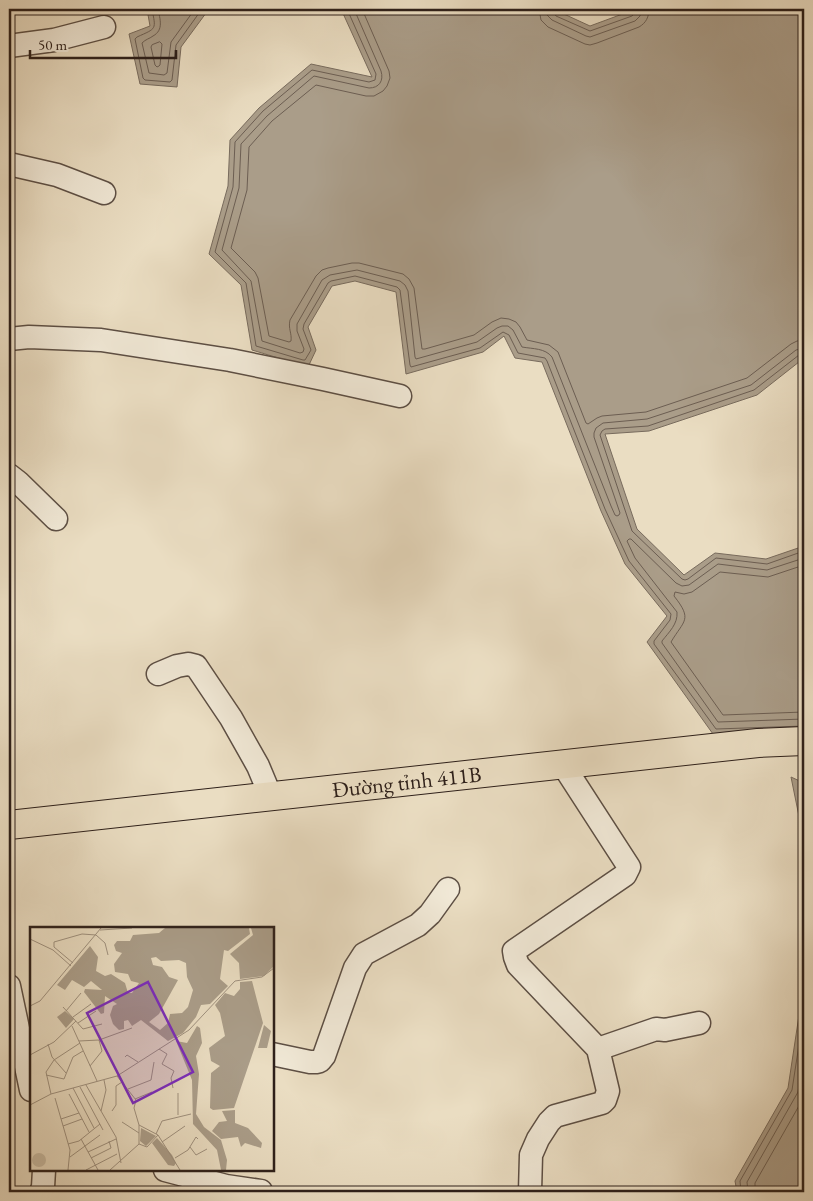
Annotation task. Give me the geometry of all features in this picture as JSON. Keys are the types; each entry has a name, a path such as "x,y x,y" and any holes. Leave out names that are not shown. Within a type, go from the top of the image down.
{"main road":[{"name":"Đường tỉnh 411B","path":"9,825 758,744 804,741"}],"street":[{"path":"9,46 54,40 104,27"},
{"path":"9,164 57,175 104,193"},
{"path":"9,339 29,337 101,340 230,360 400,396"},
{"path":"9,476 18,482 56,519"},
{"path":"158,674 177,666 188,664 196,666 231,718 258,766 271,796"},
{"path":"530,1192 531,1155 538,1139 549,1122 555,1116 602,1103 607,1097 608,1091 598,1049 518,965 514,951 625,875 629,867 563,765"},
{"path":"274,1054 310,1062 320,1061 324,1056 332,1035 355,968 364,954 418,925 430,914 448,890"},
{"path":"9,986 25,1030 30,1080"},
{"path":"598,1049 656,1029 665,1030 699,1023"},
{"path":"41,1192 44,1171"},
{"path":"169,1171 226,1186 261,1191"}],"water":[{"path":"147,9 209,9 181,47 177,87 140,84 129,34 150,26"},
{"path":"341,9 553,9 590,26 636,9 804,9 804,358 757,395 649,431 605,434 637,529 684,575 715,553 766,559 804,546 804,731 713,734 647,642 667,616 625,564 601,511 542,362 515,358 504,336 483,352 406,374 396,292 355,281 332,286 308,327 316,350 308,367 252,350 241,285 209,254 228,186 230,140 259,108 311,64 372,77"},
{"path":"791,777 804,783 804,841"},
{"path":"804,841 804,1192 737,1192 735,1181 788,1088 803,989"}]}
